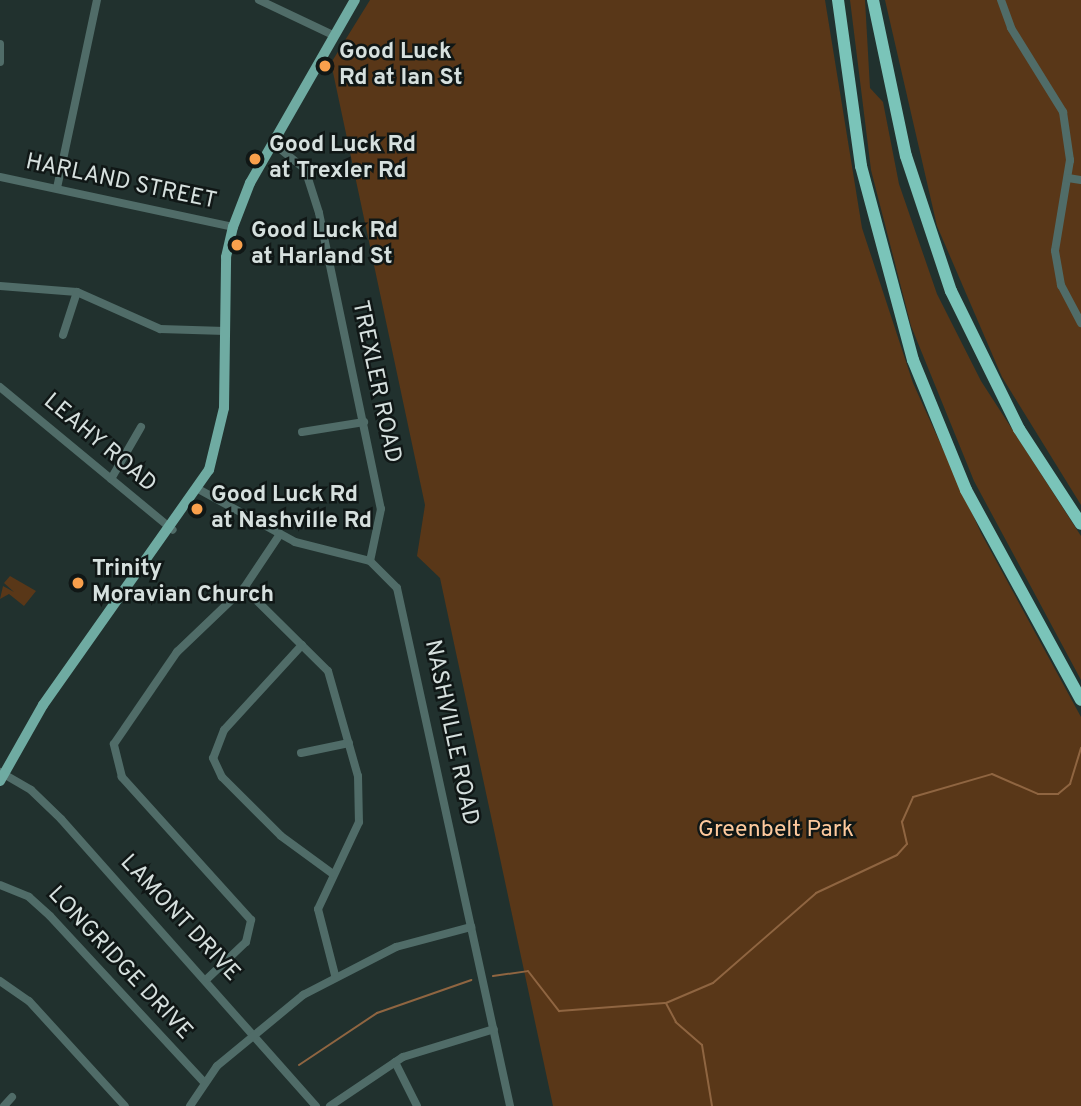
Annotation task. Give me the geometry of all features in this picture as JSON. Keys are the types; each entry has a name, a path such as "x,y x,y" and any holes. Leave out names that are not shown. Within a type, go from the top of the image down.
{"highway":[{"path":"838,0 861,166 912,360 977,512 1081,700"},
{"path":"873,0 906,156 951,291 1019,429 1081,524"}],"main road":[{"path":"1,776 48,697 200,490 221,424 233,228 274,144 355,0"}],"street":[{"path":"57,188 97,0"},
{"path":"259,0 333,35"},
{"path":"1001,0 1011,28 1063,112 1068,178 1057,228 1057,271 1081,323"},
{"path":"0,44 0,62"},
{"name":"TREXLER ROAD","path":"274,144 309,176 382,509 370,561"},
{"name":"HARLAND STREET","path":"0,177 233,228"},
{"path":"1068,178 1081,180"},
{"path":"0,286 77,292 152,327 225,331"},
{"path":"63,335 77,292"},
{"name":"LEAHY ROAD","path":"0,387 173,530"},
{"path":"302,432 364,422"},
{"path":"111,479 141,427"},
{"name":"NASHVILLE ROAD","path":"200,490 280,534 370,561 392,581 403,605 510,1106"},
{"path":"208,978 246,942 251,920 122,777 114,744 177,652 244,588 280,534"},
{"path":"244,588 302,645 335,684 349,743 360,794 359,822 333,874 318,919 335,975"},
{"path":"302,645 224,730 213,758 222,777 281,836 333,874"},
{"path":"301,753 349,743"},
{"name":"LAMONT DRIVE","path":"1,776 39,796 208,978 316,1106"},
{"name":"LONGRIDGE DRIVE","path":"0,885 29,897 50,916 203,1081"},
{"path":"190,1106 203,1081 256,1033 335,975 396,947 471,927"},
{"path":"0,981 29,1001 119,1104"},
{"path":"330,1106 395,1062 446,1040 494,1029"},
{"path":"395,1062 417,1106"},
{"path":"4,1106 12,1097"}],"green space":[{"name":"Greenbelt Park","path":"370,0 825,0 862,228 913,383 981,533 1081,717 1081,1106 553,1106 440,578 417,556 425,505 331,63"},
{"path":"850,0 865,0 870,88 883,102 899,184 937,294 981,381 1081,536 1081,680 974,481 911,326 871,170"},
{"path":"885,0 1081,0 1081,505 1002,377 937,226"},
{"path":"10,576 36,591 24,606 9,594 0,599 3,586 14,592 4,583"}],"waterway":[{"path":"712,1106 702,1045 676,1022 666,1003 713,983 816,893 897,855 907,844 902,822 913,797 992,774 1038,794 1058,794 1070,784 1081,748"},
{"path":"493,976 528,971 559,1011 665,1003"},
{"path":"299,1065 377,1013 471,980"}],"place":[{"name":"Good Luck Rd at Ian St","path":"325,66"},
{"name":"Good Luck Rd at Trexler Rd","path":"255,159"},
{"name":"Good Luck Rd at Harland St","path":"237,245"},
{"name":"Good Luck Rd at Nashville Rd","path":"197,509"},
{"name":"Trinity Moravian Church","path":"78,583"}]}
